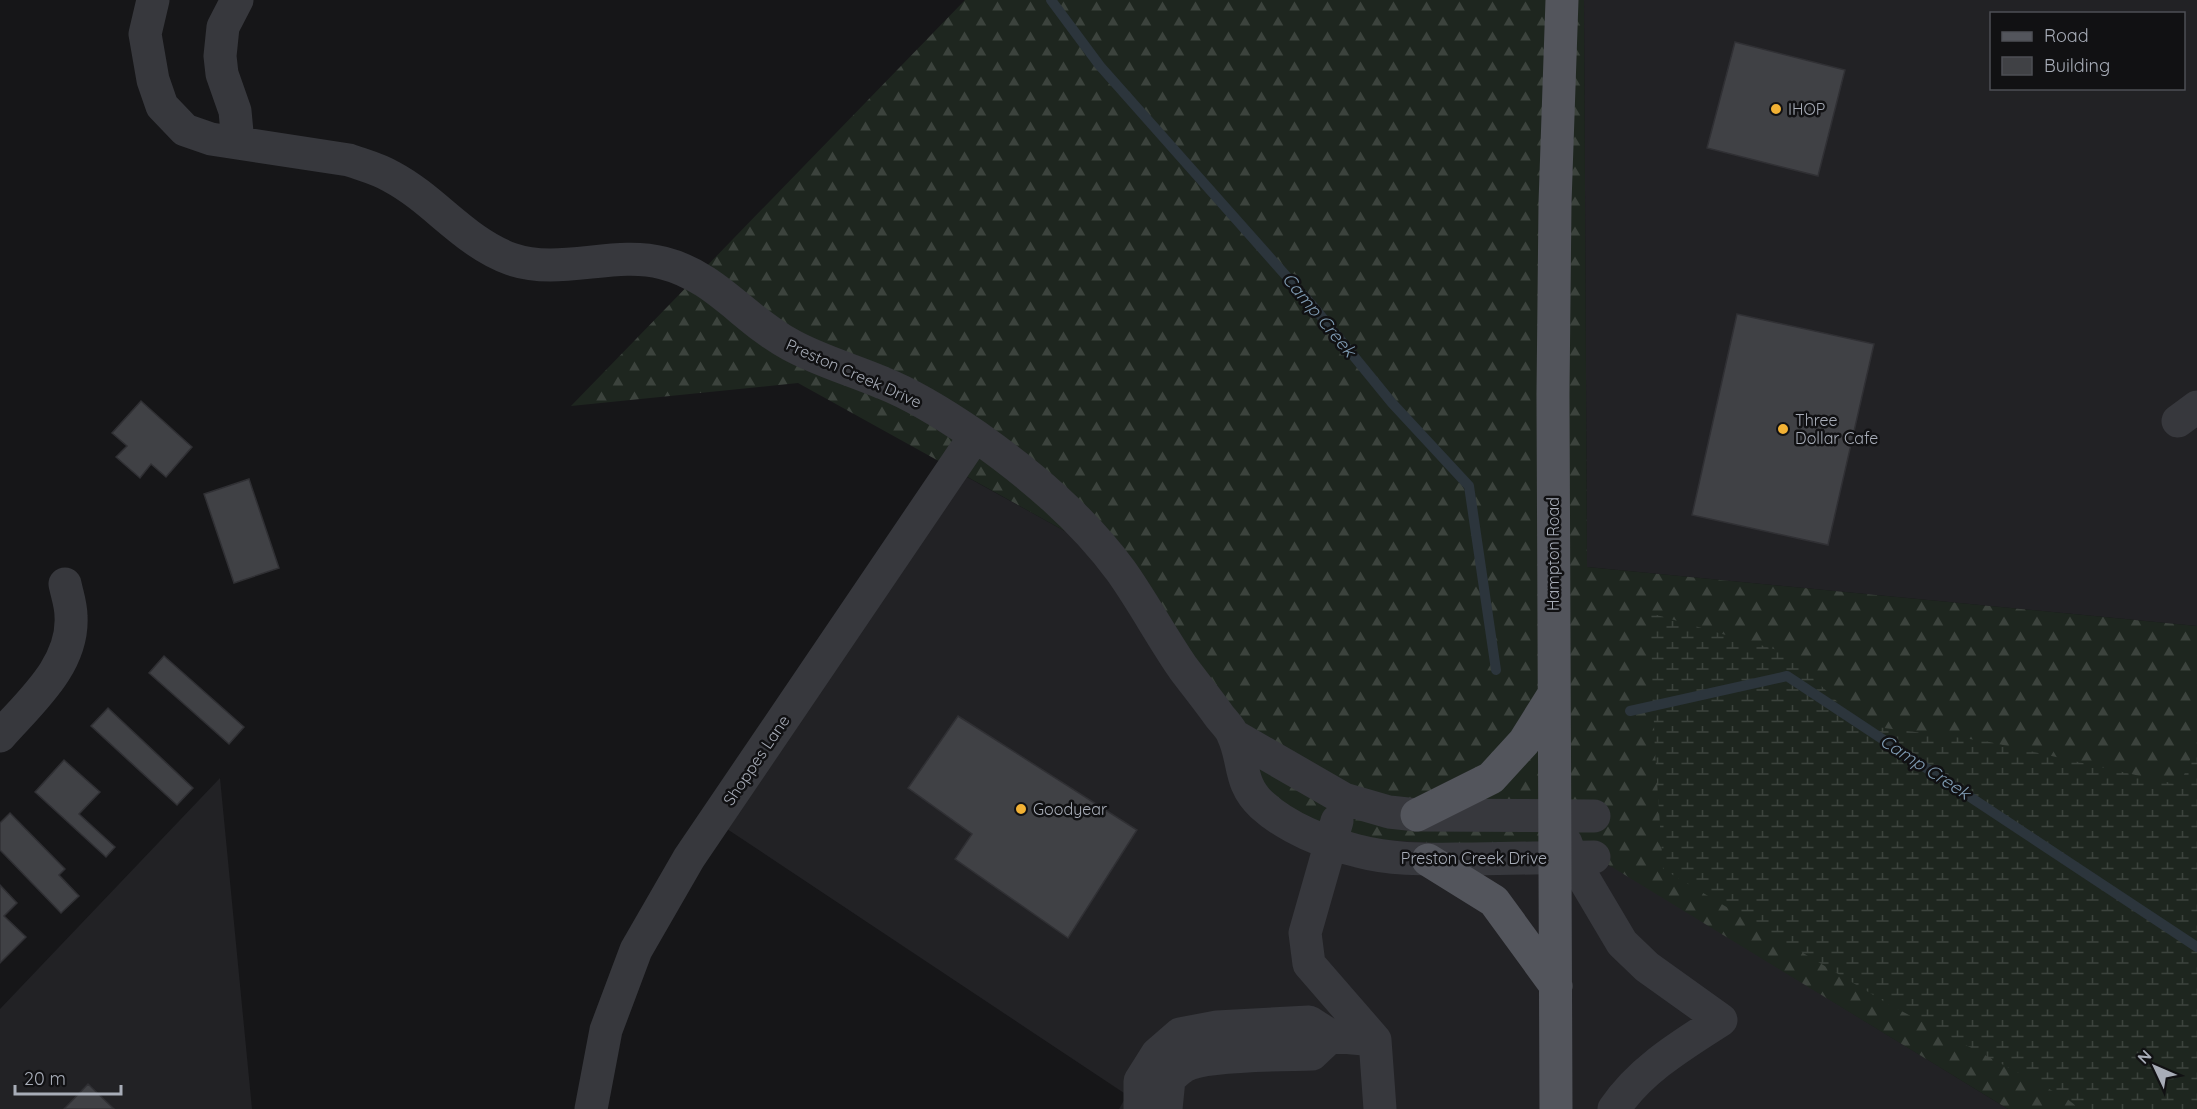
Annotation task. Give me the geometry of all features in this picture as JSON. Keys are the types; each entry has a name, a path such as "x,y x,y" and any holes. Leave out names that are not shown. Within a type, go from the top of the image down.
{"main road":[{"name":"Hampton Road","path":"1556,1109 1556,986 1574,857 1556,816 1554,694 1555,203 1562,0"},
{"path":"1417,815 1491,778 1524,742 1554,694"},
{"path":"1428,860 1494,901 1556,986"}],"street":[{"name":"Preston Creek Drive","path":"153,0 145,34 153,80 162,106 185,130 211,139 349,160 392,176 465,234 513,259 548,265 642,258 683,268 716,287 793,347 916,399 975,436 1031,477 1082,523 1122,573 1182,666 1233,735 1244,777 1252,793 1261,804 1286,822 1359,852 1406,860 1574,857"},
{"path":"237,0 223,27 220,56 222,74 235,111 238,143"},
{"name":"Shoppes Lane","path":"591,1109 606,1030 636,950 689,858 975,436"},
{"path":"0,736 55,673 69,641 71,615 65,584"},
{"name":"Preston Creek Drive","path":"1233,735 1344,799 1389,812 1417,815 1594,816"},
{"path":"1344,799 1305,933 1309,964 1375,1040 1380,1109 1369,1109"},
{"path":"1574,857 1622,943 1655,973 1721,1020 1644,1074 1614,1109"},
{"path":"1140,1109 1140,1081 1157,1054 1180,1034 1217,1028 1309,1022 1331,1036 1375,1040"},
{"path":"1166,1109 1169,1079 1184,1066 1200,1061 1248,1056 1312,1054 1331,1036"},
{"path":"578,1109 591,1109"}],"shaded area":[{"path":"1584,0 2197,0 2197,626 1587,567"},
{"path":"958,472 1081,540 2008,1109 1119,1109 1127,1095 718,823"},
{"path":"220,778 252,1109 0,1109 0,1009"}],"green space":[{"path":"965,0 1584,0 1587,567 2197,626 2197,1109 2008,1109 1589,853 1281,833 1081,540 798,383 571,406"},
{"path":"1650,613 1788,653 1861,725 1985,741 2180,785 2197,742 2197,1109 2080,1109 2066,1098 1890,1005 1663,869 1655,752"}],"building":[{"name":"IHOP","path":"1735,42 1845,70 1818,176 1707,148"},
{"name":"Three Dollar Cafe","path":"1737,314 1874,344 1828,545 1692,515"},
{"path":"141,401 192,447 166,477 151,464 140,478 116,457 127,446 112,433"},
{"path":"249,479 279,568 234,583 204,494"},
{"path":"164,656 244,727 229,744 149,673"},
{"path":"108,708 193,788 177,805 91,726"},
{"name":"Goodyear","path":"958,716 1137,830 1068,938 955,859 972,834 908,788"},
{"path":"64,760 100,792 79,814 115,847 106,857 35,792"},
{"path":"10,813 65,869 59,875 79,896 61,913 0,850 0,823"},
{"path":"0,885 17,903 4,916 26,937 0,963"},
{"path":"88,1084 114,1109 64,1109"}],"waterway":[{"name":"Camp Creek","path":"1051,0 1100,66 1312,305 1392,403 1469,486 1496,670"},
{"name":"Camp Creek","path":"1630,711 1787,676 2197,947"}],"place":[{"name":"IHOP","path":"1776,109"},
{"name":"Three Dollar Cafe","path":"1783,429"},
{"name":"Goodyear","path":"1021,809"}]}
